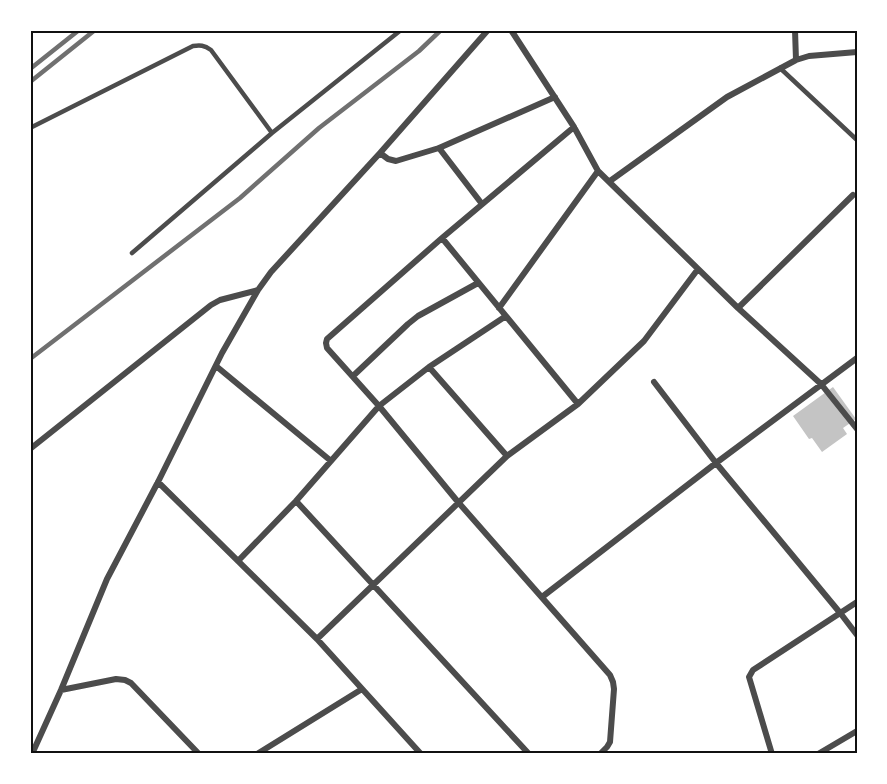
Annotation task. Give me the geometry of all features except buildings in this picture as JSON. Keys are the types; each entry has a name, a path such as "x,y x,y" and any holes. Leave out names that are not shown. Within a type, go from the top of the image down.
{"street":[{"path":"32,754 106,579 258,290 271,272 488,30"},
{"path":"511,30 574,127 598,171 738,308 821,384 857,429"},
{"path":"795,30 796,60"},
{"path":"610,181 727,97 796,60 809,56 857,52"},
{"path":"380,153 396,161 439,148 555,97"},
{"path":"574,127 442,238 327,339 326,343 327,348 380,406 458,502 610,675 613,682 610,742 600,754"},
{"path":"439,148 482,204"},
{"path":"499,308 598,171"},
{"path":"738,308 853,195"},
{"path":"442,238 578,404"},
{"path":"317,639 507,456 578,404 644,341 698,269"},
{"path":"353,376 418,316 478,283"},
{"path":"30,449 211,304 258,290"},
{"path":"238,561 296,501 380,406 429,367 506,316"},
{"path":"542,597 857,358"},
{"path":"216,366 331,461"},
{"path":"429,367 507,456"},
{"path":"654,382 716,463 857,635"},
{"path":"158,482 317,639 421,754"},
{"path":"296,501 525,753"},
{"path":"763,754 771,752 750,674 857,602"},
{"path":"61,690 116,679 125,680 131,683 199,754"},
{"path":"257,754 362,690"},
{"path":"818,754 857,730"},
{"path":"409,754 416,748"}],"lane":[{"path":"132,253 272,133 401,30"},
{"path":"30,128 193,46 200,45 211,50 272,133"},
{"path":"780,69 857,140"}],"railway":[{"path":"30,69 79,30"},
{"path":"30,82 95,30"},
{"path":"30,359 240,198 319,128 419,51 441,30"}]}
